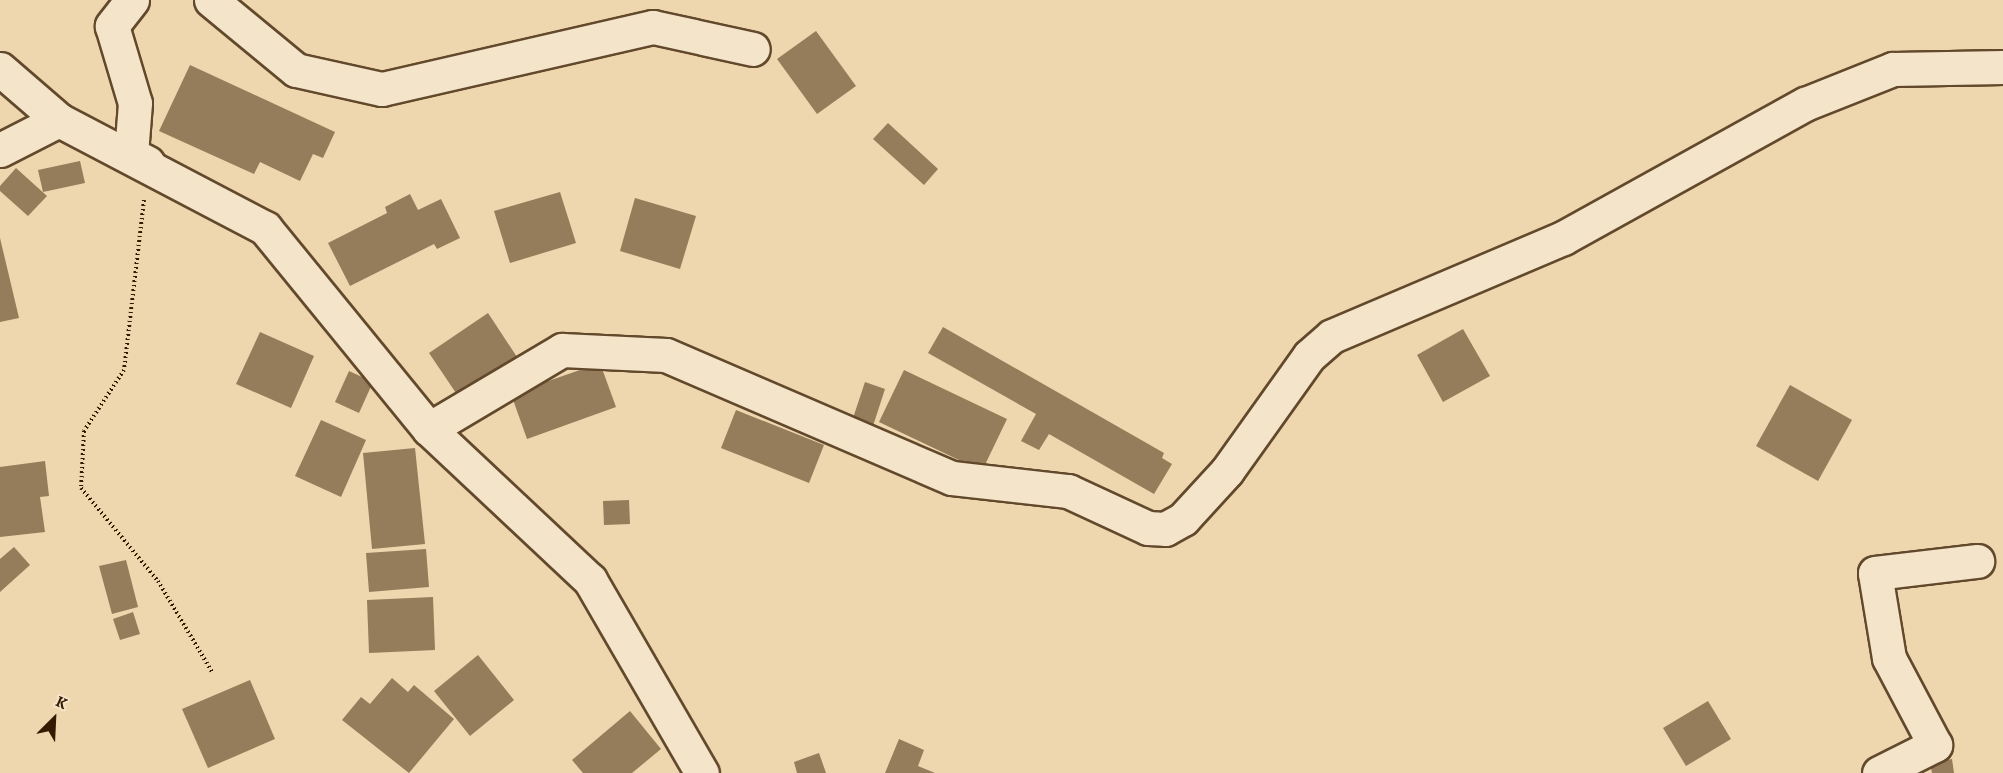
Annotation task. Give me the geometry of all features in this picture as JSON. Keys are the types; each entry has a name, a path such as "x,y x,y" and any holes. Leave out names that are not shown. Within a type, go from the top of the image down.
{"street":[{"path":"132,0 112,26 135,103 131,154 265,228 429,429 590,580 702,773"},
{"path":"211,0 296,70 382,89 653,27 753,49"},
{"path":"429,429 562,350 666,355 952,477 1068,491 1148,528 1165,529 1183,519 1227,471 1309,356 1332,336 1563,238 1805,104 1893,69 2003,67"},
{"path":"0,69 59,120 148,163"},
{"path":"0,150 59,120"},
{"path":"1879,773 1935,745 1890,658 1875,573 1977,561"}],"path":[{"path":"148,163 124,370 84,431 81,488 158,581 212,672"}],"building":[{"path":"816,31 856,86 817,114 777,59"},
{"path":"190,65 335,132 323,158 313,154 300,181 260,162 254,174 159,131"},
{"path":"888,123 938,169 924,185 873,139"},
{"path":"80,161 85,183 43,192 38,170"},
{"path":"16,168 47,196 28,216 0,191 0,186"},
{"path":"560,192 576,243 510,263 494,211"},
{"path":"410,194 418,210 441,199 460,238 437,249 434,244 350,286 328,243 387,213 385,207"},
{"path":"635,198 696,216 680,269 620,251"},
{"path":"0,238 19,318 0,322"},
{"path":"488,313 517,357 458,396 429,353"},
{"path":"943,327 1164,453 1162,458 1172,464 1154,494 1049,434 1039,450 1021,441 1036,414 928,353"},
{"path":"1463,329 1490,376 1443,402 1417,355"},
{"path":"260,332 314,356 291,408 236,384"},
{"path":"600,363 616,407 527,439 511,394"},
{"path":"904,370 1007,419 982,471 879,422"},
{"path":"349,371 373,382 359,413 335,402"},
{"path":"865,382 885,389 872,429 852,421"},
{"path":"1790,385 1852,420 1818,481 1756,446"},
{"path":"736,410 824,445 809,483 721,448"},
{"path":"321,420 366,440 341,497 295,476"},
{"path":"415,448 425,544 372,549 363,453"},
{"path":"45,461 49,496 40,497 45,532 0,537 0,467"},
{"path":"629,500 630,524 604,525 603,501"},
{"path":"14,547 30,565 0,592 0,559"},
{"path":"426,549 429,587 369,592 366,553"},
{"path":"126,560 138,607 112,614 99,566"},
{"path":"433,597 435,650 369,653 367,600"},
{"path":"133,612 140,634 120,640 113,619"},
{"path":"478,655 514,700 470,736 434,691"},
{"path":"392,678 408,692 414,685 454,719 409,773 342,720 361,697 370,704"},
{"path":"250,680 275,739 208,768 182,709"},
{"path":"1708,701 1731,739 1686,766 1663,728"},
{"path":"630,711 661,749 632,773 583,773 572,760"},
{"path":"899,739 924,750 918,766 935,773 885,773"},
{"path":"819,753 826,773 797,773 794,762"},
{"path":"1952,759 1954,773 1932,773 1930,763"}]}
